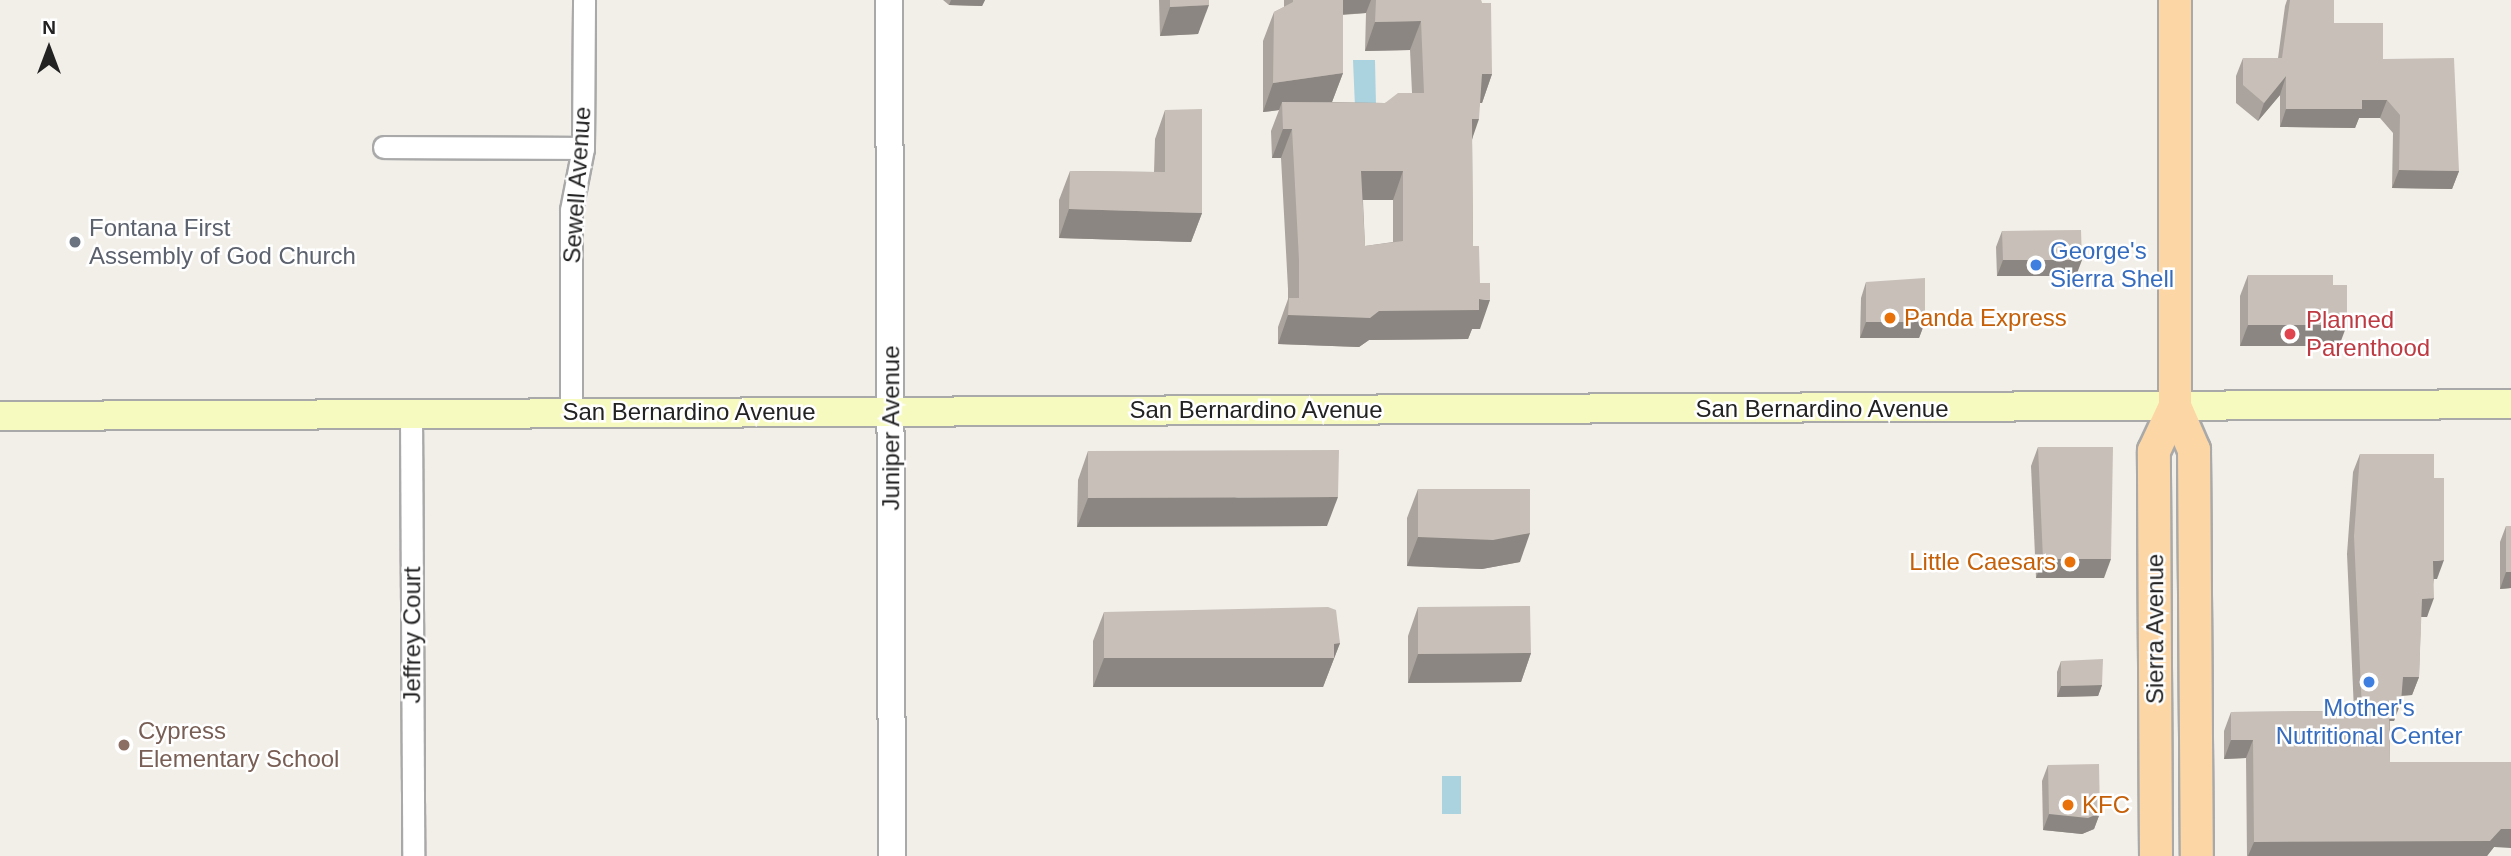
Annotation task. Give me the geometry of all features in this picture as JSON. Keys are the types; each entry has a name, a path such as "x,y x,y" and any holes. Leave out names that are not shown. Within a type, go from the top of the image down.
{"main road":[{"name":"Sierra Avenue","path":"2175,0 2175,406 2193,450 2197,856"},
{"name":"San Bernardino Avenue","path":"0,416 2511,404"},
{"name":"Sierra Avenue","path":"2156,856 2154,451 2175,406"}],"street":[{"name":"Sewell Avenue","path":"571,412 570,210 583,148 584,0"},
{"name":"Juniper Avenue","path":"889,0 892,856"},
{"path":"384,147 583,148"},
{"name":"Jeffrey Court","path":"411,413 412,856"}],"water":[{"path":"1353,60 1375,60 1376,106 1355,107"},
{"path":"1442,776 1461,776 1461,814 1442,814"}],"building":[{"path":"1170,0 1209,0 1209,5 1170,7"},
{"path":"1293,0 1343,0 1343,73 1273,83 1274,12"},
{"path":"1376,0 1481,0 1482,3 1491,3 1492,74 1482,74 1479,119 1472,119 1473,246 1479,246 1480,283 1490,283 1490,300 1479,299 1479,310 1379,311 1370,318 1288,315 1289,298 1299,298 1299,260 1292,129 1283,129 1282,102 1385,103 1398,93 1424,93 1421,21 1375,22","holes":["1361,171 1403,171 1403,241 1365,246"]},
{"path":"2290,0 2334,0 2334,23 2383,23 2383,59 2454,58 2459,171 2399,170 2400,115 2387,100 2362,100 2362,109 2286,109 2286,76 2264,103 2243,85 2243,58 2282,58"},
{"path":"1202,109 1202,213 1069,209 1070,171 1165,172 1165,110"},
{"path":"2081,230 2082,260 2003,260 2002,231"},
{"path":"2248,275 2333,275 2333,285 2347,285 2347,325 2248,325"},
{"path":"1925,278 1925,322 1866,322 1866,282"},
{"path":"2038,447 2113,447 2111,559 2043,559"},
{"path":"1339,450 1338,497 1088,498 1088,451"},
{"path":"2360,454 2434,454 2434,478 2444,478 2444,560 2433,561 2434,598 2422,599 2419,677 2403,677 2401,702 2389,702 2390,762 2511,762 2511,829 2501,829 2490,841 2254,842 2253,740 2231,740 2231,712 2362,711 2354,536"},
{"path":"1418,489 1530,489 1530,533 1493,540 1418,537"},
{"path":"2506,526 2511,526 2511,572 2506,572"},
{"path":"1530,606 1531,653 1418,654 1418,607"},
{"path":"1328,607 1336,610 1340,643 1334,644 1334,658 1104,658 1104,612"},
{"path":"2103,659 2102,685 2061,686 2061,661"},
{"path":"2099,764 2100,813 2088,818 2049,814 2048,765"}],"place":[{"name":"Fontana First Assembly of God Church","path":"75,242"},
{"name":"George's Sierra Shell","path":"2036,265"},
{"name":"Panda Express","path":"1890,318"},
{"name":"Planned Parenthood","path":"2290,334"},
{"name":"Little Caesars","path":"2070,562"},
{"name":"Mother's Nutritional Center","path":"2369,682"},
{"name":"Cypress Elementary School","path":"124,745"},
{"name":"KFC","path":"2068,805"}]}
